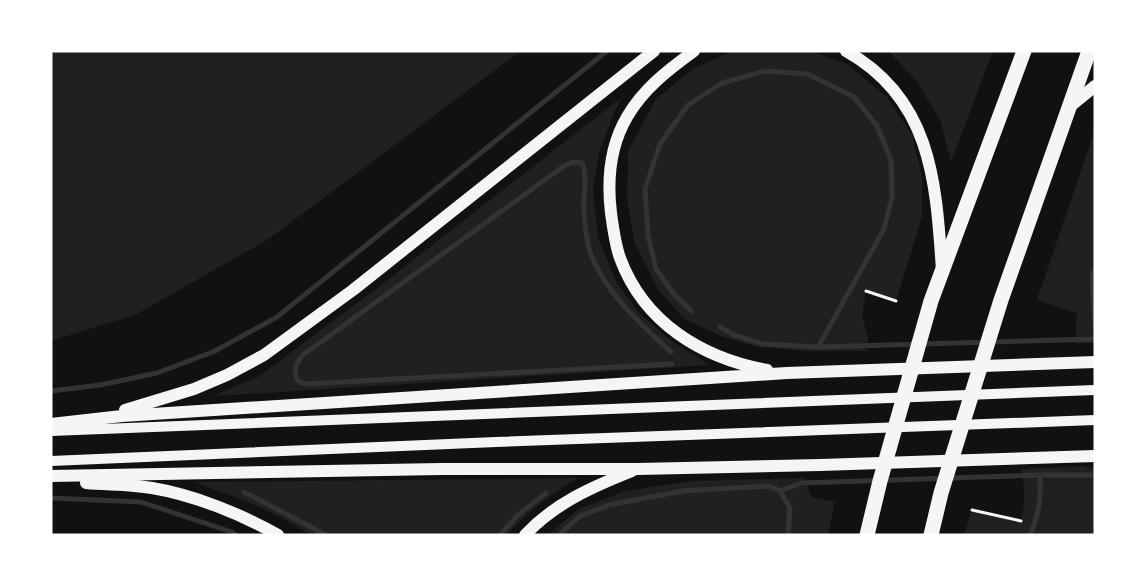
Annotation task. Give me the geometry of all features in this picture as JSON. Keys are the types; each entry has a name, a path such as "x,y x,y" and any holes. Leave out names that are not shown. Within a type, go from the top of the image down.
{"highway":[{"path":"867,535 931,301 1024,51"},
{"path":"931,535 937,508 1002,300 1089,51"}],"main road":[{"path":"51,418 124,410 162,400 227,375 264,355 353,290 654,51"},
{"path":"694,51 668,69 645,92 626,118 613,148 609,176 610,204 619,256 630,280 646,302 661,320 679,335 712,354 747,366 787,373"},
{"path":"846,51 862,60 890,84 910,114 921,136 929,160 938,206 942,272"},
{"path":"1068,108 1095,86"},
{"path":"51,424 122,416 787,373 1095,362"},
{"path":"51,431 1095,390"},
{"path":"51,461 486,442 1095,420"},
{"path":"51,478 451,469 638,469 820,465 1093,455"},
{"path":"525,535 568,499 638,469"},
{"path":"51,478 152,488 227,510 256,522 278,535"}],"path":[{"path":"866,291 896,301"},
{"path":"972,510 1021,521"}],"shaded area":[{"path":"51,51 521,51 267,240 137,314 51,341"},
{"path":"733,51 810,51 847,64 887,97 912,135 922,176 922,217 896,301 866,291 862,315 868,338 867,351 809,351 758,347 721,336 684,319 657,288 635,244 627,200 628,151 656,99 694,68"},
{"path":"888,51 993,51 951,162 940,120 916,80"},
{"path":"622,97 599,153 593,188 598,238 617,283 639,313 674,343 710,365 212,396 258,377 372,292"},
{"path":"1095,129 1095,343 1075,343 1077,313 1037,300"},
{"path":"1083,466 1095,468 1095,535 964,535 972,510 1021,521 1024,495 1021,469"},
{"path":"578,478 540,504 507,535 310,535 268,511 194,482"},
{"path":"805,478 811,497 835,502 828,535 547,535 579,509 625,491 691,481"}],"waterway":[{"path":"51,391 100,385 157,373 215,351 277,317 607,51"},
{"path":"691,311 673,293 656,269 648,235 645,189 660,144 688,105 722,83 765,71 807,74 854,97 877,126 891,160 892,197 884,229 818,347"},
{"path":"671,352 625,308 598,269 588,245 584,207 584,169 582,163 573,162 564,166 303,355 297,364 295,373 297,380 305,384 672,364"},
{"path":"1095,269 1092,277 1095,326"},
{"path":"720,327 734,335 764,344 818,347 1095,339"},
{"path":"559,535 580,516 609,505 683,491 769,486 780,491 802,483 1040,475 1095,475"},
{"path":"1030,535 1039,506 1040,475"},
{"path":"780,491 790,508 788,535"},
{"path":"244,492 326,535"},
{"path":"500,535 518,515 546,493"},
{"path":"51,498 141,502 232,532 236,535"}]}
